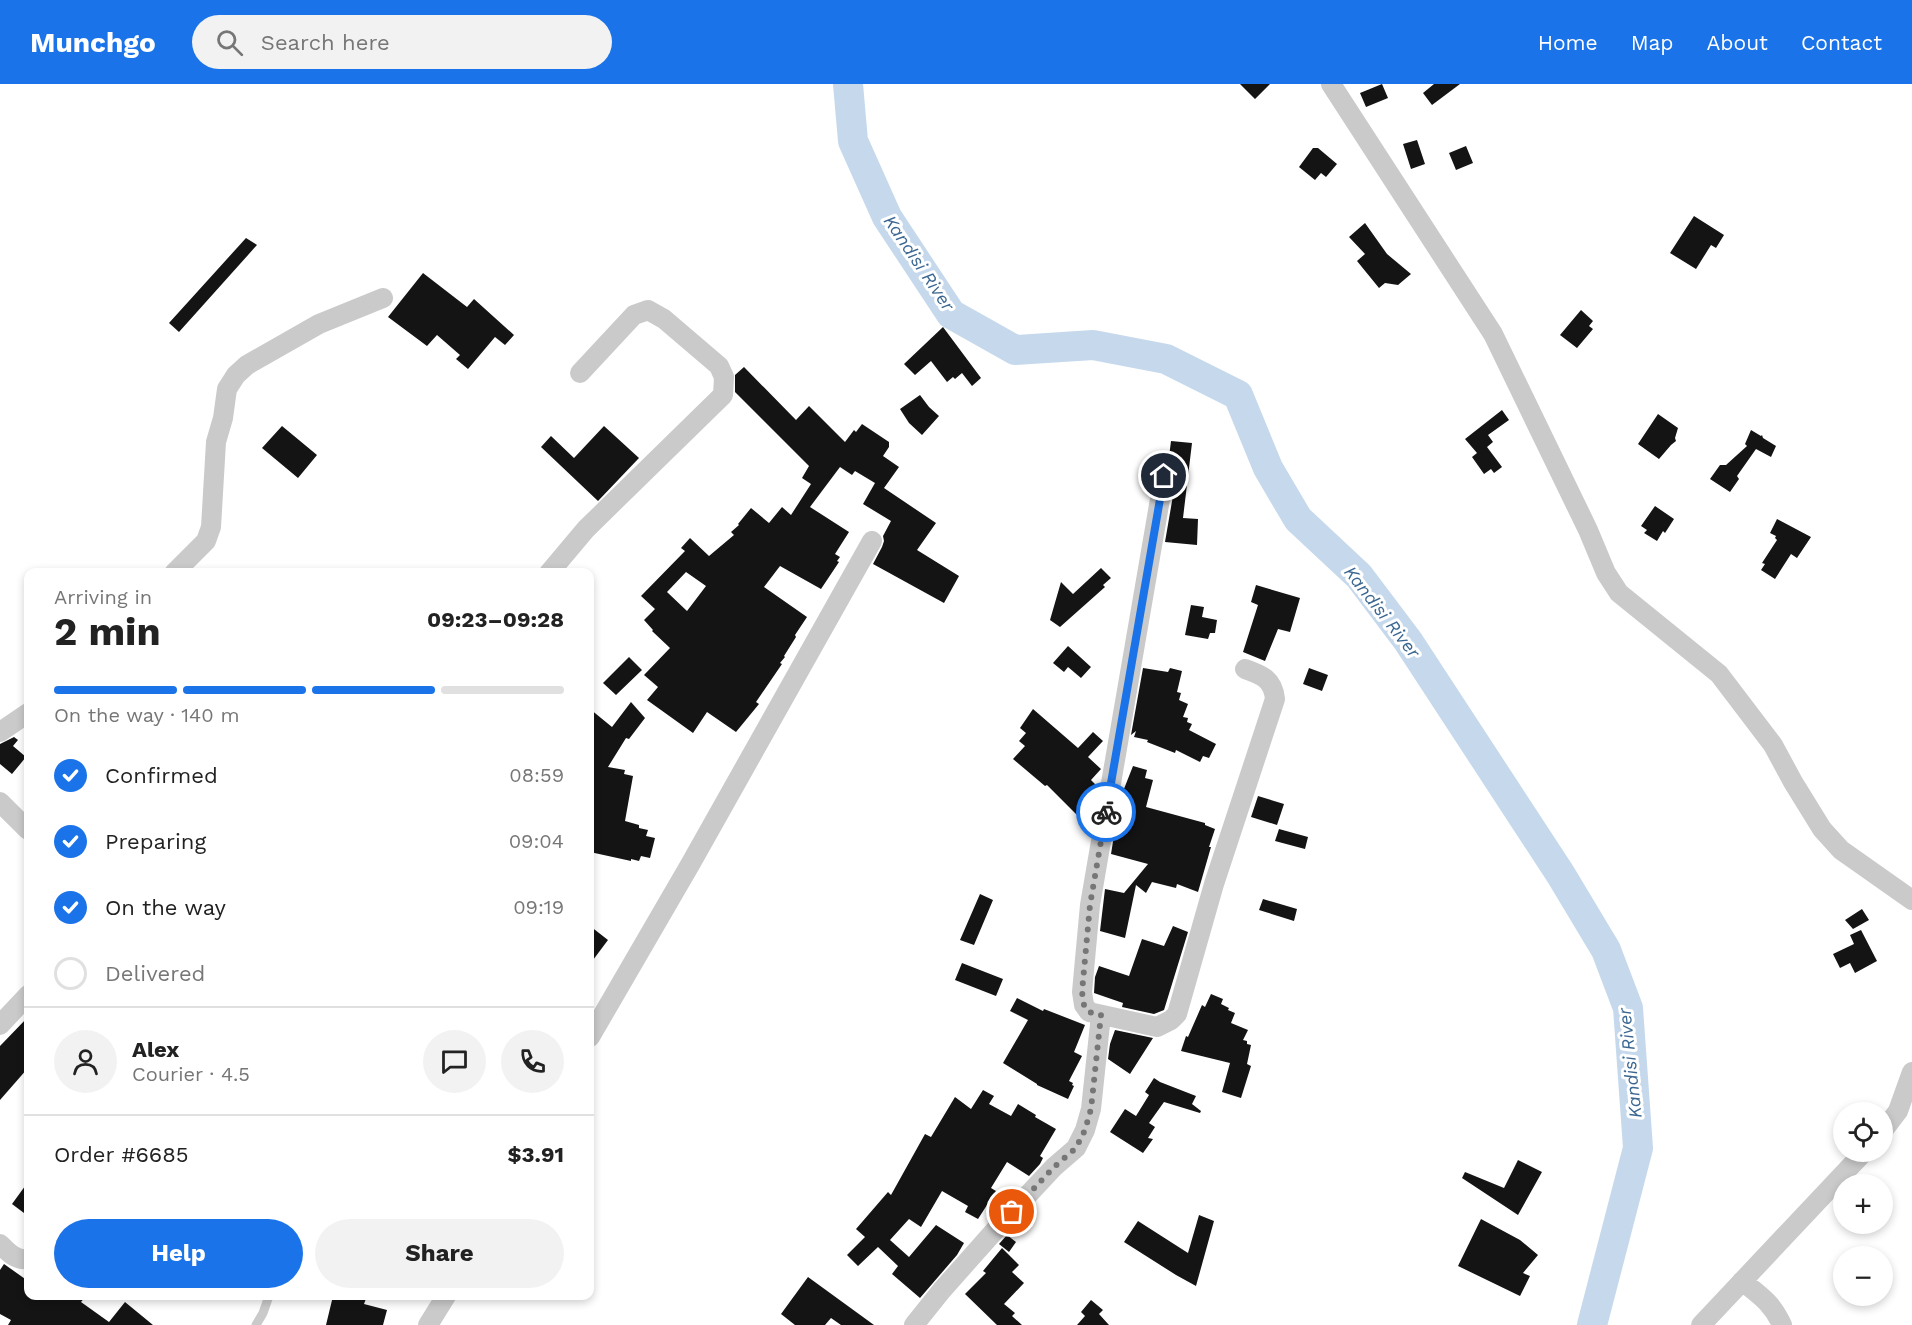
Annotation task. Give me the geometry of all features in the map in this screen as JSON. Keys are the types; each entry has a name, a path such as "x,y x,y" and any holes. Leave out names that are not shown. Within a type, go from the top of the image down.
{"street":[{"path":"1331,84 1493,334 1588,530 1606,573 1619,593 1719,674 1773,745 1822,830 1840,850 1912,900"},
{"path":"179,568 206,541 211,527 216,442 223,418 227,389 236,375 247,365 319,324 383,298"},
{"path":"553,568 586,529 723,394 724,377 719,366 663,319 648,310 634,315 580,373"},
{"path":"1164,476 1090,905 1082,992 1084,1005 1089,1012 1157,1028 1177,1014 1214,884 1275,699 1274,691 1268,680 1262,675 1245,669"},
{"path":"594,1030 872,541"},
{"path":"0,732 24,716"},
{"path":"0,802 24,826"},
{"path":"0,1025 24,999"},
{"path":"914,1325 1006,1219 1054,1167 1076,1148 1085,1130 1091,1109 1101,1015"},
{"path":"1893,1118 1898,1111 1912,1072"},
{"path":"1701,1325 1855,1162"},
{"path":"0,1244 15,1257 24,1260"},
{"path":"1742,1281 1769,1302 1782,1325"},
{"path":"428,1325 444,1300"}],"lane":[{"path":"256,1325 268,1300"}],"building":[{"path":"1240,84 1270,84 1255,99"},
{"path":"1382,84 1388,98 1366,107 1360,93"},
{"path":"1434,84 1460,84 1432,105 1423,93"},
{"path":"1417,140 1425,164 1411,169 1403,144"},
{"path":"1466,146 1473,163 1456,170 1449,153"},
{"path":"1313,148 1318,148 1337,164 1326,177 1321,173 1315,180 1299,167"},
{"path":"1694,216 1724,235 1716,248 1711,245 1696,269 1670,253"},
{"path":"1365,223 1387,254 1411,274 1398,285 1385,283 1379,288 1357,261 1365,254 1349,237"},
{"path":"246,238 257,245 179,332 169,323"},
{"path":"423,273 467,307 474,299 514,335 505,345 495,337 468,369 456,359 460,355 437,335 427,346 388,317"},
{"path":"1581,310 1593,321 1589,326 1593,329 1577,348 1560,335"},
{"path":"943,327 981,378 972,386 962,373 947,382 931,361 915,375 904,364"},
{"path":"744,367 796,420 809,406 845,442 862,424 889,442 889,447 883,456 899,467 884,488 936,523 917,550 959,576 944,603 873,564 891,521 863,504 875,483 855,471 852,475 840,467 810,507 849,532 835,554 840,557 837,561 839,562 821,589 780,566 764,587 807,617 780,663 782,664 756,702 759,704 736,732 707,712 693,733 647,700 658,687 644,675 670,648 644,620 655,609 641,596 685,551 681,548 690,538 709,556 734,535 731,532 751,508 769,523 782,507 791,515 811,484 802,478 809,466 735,392 735,375","holes":["686,572 706,586 687,611 667,592"]},
{"path":"920,395 939,416 922,435 909,423 900,409"},
{"path":"1502,410 1509,420 1488,435 1493,442 1487,447 1502,467 1494,473 1491,469 1484,474 1472,457 1477,453 1465,439"},
{"path":"1658,414 1678,428 1676,441 1659,459 1638,444"},
{"path":"282,426 317,455 298,478 262,448"},
{"path":"604,426 639,458 598,501 541,447 551,436 574,458"},
{"path":"1751,430 1776,446 1771,457 1756,449 1737,476 1739,479 1730,492 1710,479 1720,465 1726,465 1747,446 1745,444"},
{"path":"1171,441 1192,443 1183,518 1198,519 1197,545 1165,542 1176,478 1175,471 1168,465"},
{"path":"1655,506 1674,519 1657,541 1644,533 1647,530 1641,526"},
{"path":"1777,519 1811,537 1797,558 1791,554 1775,579 1761,570 1765,564 1762,563 1777,540 1776,536 1770,533"},
{"path":"1101,568 1111,578 1103,585 1105,587 1060,627 1050,620 1061,582 1073,594"},
{"path":"1256,585 1300,598 1290,632 1278,629 1265,661 1243,652 1258,605 1251,602"},
{"path":"1191,605 1204,607 1202,617 1217,620 1215,633 1210,633 1208,639 1185,635"},
{"path":"1068,646 1091,667 1081,678 1068,667 1064,672 1053,663"},
{"path":"629,657 642,670 616,695 603,683"},
{"path":"1143,668 1168,672 1170,668 1182,671 1177,692 1181,693 1179,700 1188,704 1183,717 1188,718 1187,722 1192,724 1189,730 1216,744 1209,758 1203,756 1200,762 1176,750 1175,753 1147,742 1148,740 1134,737 1136,731 1131,735"},
{"path":"1309,668 1328,675 1322,691 1303,684"},
{"path":"631,702 645,718 629,739 626,738 608,767 625,770 624,774 633,776 625,821 648,830 646,836 655,838 650,858 641,856 639,861 594,853 594,712 612,727"},
{"path":"1033,709 1078,748 1093,732 1103,741 1088,757 1101,769 1091,780 1098,787 1095,806 1082,820 1047,785 1045,786 1013,759 1025,746 1019,741 1026,733 1020,728"},
{"path":"14,737 18,740 13,746 24,755 24,759 12,774 0,764 0,744"},
{"path":"1133,766 1147,770 1145,778 1153,780 1146,807 1205,823 1215,829 1198,892 1177,884 1176,888 1152,882 1146,893 1136,885 1125,938 1100,931 1105,889 1124,893 1148,864 1111,854 1120,799"},
{"path":"1258,796 1284,804 1277,825 1251,817"},
{"path":"1279,829 1308,837 1305,849 1275,841"},
{"path":"980,894 993,900 974,945 960,940"},
{"path":"1263,899 1297,909 1294,921 1259,910"},
{"path":"1862,909 1869,920 1853,929 1845,920"},
{"path":"1173,926 1188,932 1164,1010 1154,1014 1122,1007 1123,1003 1094,993 1095,977 1099,966 1129,976 1142,939 1164,946"},
{"path":"594,929 608,940 594,959"},
{"path":"1861,930 1877,961 1855,973 1850,963 1840,968 1833,954 1854,944 1850,935"},
{"path":"962,963 1003,979 996,996 955,980"},
{"path":"1211,994 1223,999 1221,1004 1235,1013 1231,1023 1248,1030 1243,1040 1251,1045 1247,1064 1251,1066 1241,1098 1222,1092 1230,1063 1181,1051 1202,1005 1205,1007"},
{"path":"1017,998 1043,1011 1044,1009 1085,1025 1074,1052 1082,1056 1069,1081 1074,1086 1068,1099 1037,1085 1003,1063 1028,1020 1010,1011"},
{"path":"24,1021 24,1073 0,1100 0,1046"},
{"path":"1115,1030 1153,1038 1130,1074 1108,1059"},
{"path":"1154,1078 1196,1096 1192,1104 1201,1111 1200,1113 1164,1102 1149,1123 1155,1127 1148,1138 1153,1139 1143,1153 1110,1132 1125,1109 1136,1116 1149,1095 1145,1092"},
{"path":"983,1090 994,1096 989,1104 1011,1116 1018,1104 1056,1129 1040,1156 1043,1158 1040,1164 1029,1176 1007,1162 991,1188 996,1191 978,1219 965,1212 968,1206 942,1191 921,1227 909,1219 890,1240 909,1257 936,1225 964,1243 957,1255 920,1298 892,1274 898,1266 878,1247 858,1266 847,1255 865,1237 856,1229 888,1192 891,1195 925,1134 931,1137 955,1097 971,1109"},
{"path":"1518,1160 1542,1172 1518,1215 1462,1178 1465,1172 1504,1188"},
{"path":"24,1188 24,1213 12,1204"},
{"path":"1199,1215 1214,1221 1196,1286 1124,1242 1138,1221 1188,1253"},
{"path":"1481,1219 1520,1240 1538,1255 1523,1273 1530,1276 1520,1296 1458,1266"},
{"path":"1007,1235 1016,1242 1009,1252 999,1244"},
{"path":"1002,1248 1019,1265 1012,1272 1024,1283 1004,1304 1015,1313 1012,1316 1022,1325 997,1325 965,1294 986,1273 983,1271"},
{"path":"4,1264 24,1278 24,1300 83,1300 81,1302 109,1322 125,1302 153,1325 8,1325 11,1320 0,1314 0,1270"},
{"path":"808,1277 874,1325 841,1325 831,1318 825,1325 795,1325 781,1314"},
{"path":"332,1300 366,1300 364,1304 387,1310 383,1325 326,1325"},
{"path":"1091,1300 1103,1310 1099,1314 1109,1325 1077,1325 1085,1316 1081,1312"}],"waterway":[{"name":"Kandisi River","path":"848,84 853,141 887,217 951,314 1015,350 1093,345 1166,359 1238,395 1268,468 1298,519 1359,576 1408,641 1561,875 1606,950 1628,1008 1638,1148 1592,1325"}],"way so far":[{"path":"1012,1212 1054,1167 1076,1148 1085,1130 1091,1109 1101,1015 1089,1012 1084,1005 1082,992 1090,905 1106,812"}],"route":[{"path":"1106,812 1164,476"}]}
